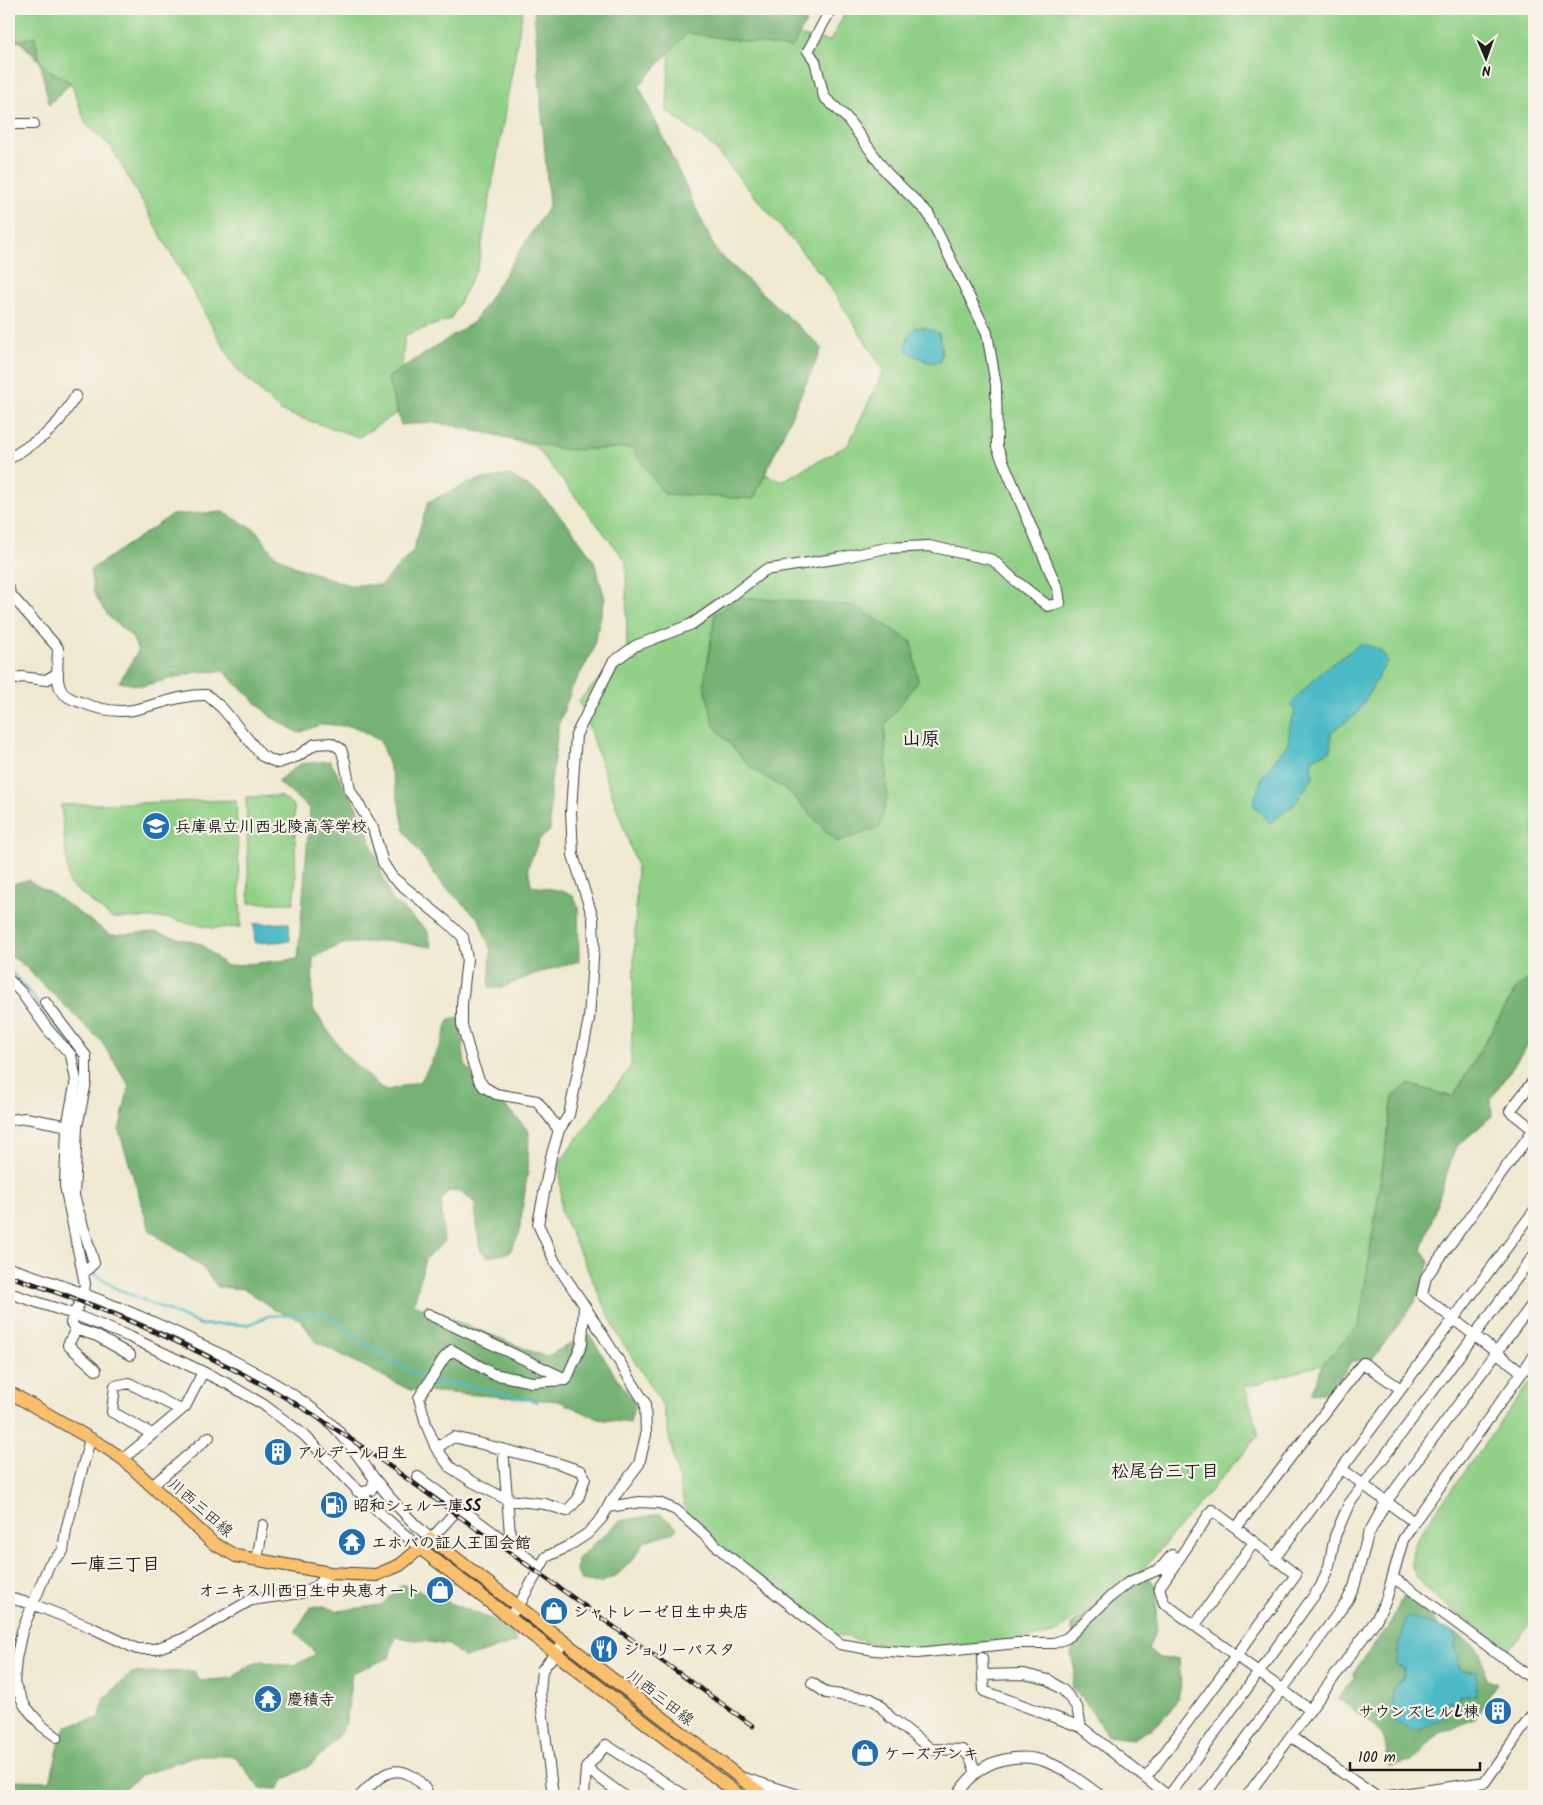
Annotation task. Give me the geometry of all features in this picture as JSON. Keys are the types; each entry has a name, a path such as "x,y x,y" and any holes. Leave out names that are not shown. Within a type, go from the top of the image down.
{"main road":[{"name":"川西三田線","path":"9,1392 123,1459 213,1544 236,1556 330,1574 376,1575 400,1565 431,1539 514,1612 556,1653 736,1794"},
{"name":"川西三田線","path":"421,1549 514,1612 564,1642 764,1796"}],"street":[{"path":"514,1612 546,1557 567,1547 587,1534 602,1518 610,1501 639,1464 646,1435 645,1403 555,1262 538,1224 551,1157 559,1130 569,1115 589,1019 594,943 593,918 572,855 571,811 576,735 613,662 635,646 692,624 765,570 840,558 886,548 929,546 993,560 1012,578 1048,606 1060,603 1058,590 996,447 996,385 987,334 928,213 887,172 846,117 824,97 815,61 808,52 832,9"},
{"path":"9,124 34,124"},
{"path":"9,459 45,436 76,396"},
{"path":"9,590 10,594 58,648 58,673 62,692 69,698 90,706 109,710 131,711 190,694 207,695 222,708 262,756 278,763 298,756 315,744 331,744 341,749 346,762 350,790 373,828 383,863 392,878 463,937 467,959 462,1004 462,1025 479,1080 484,1087 496,1094 537,1101 559,1130"},
{"path":"9,681 21,677 46,680 58,673"},
{"path":"9,980 21,992 49,1031 71,1055 76,1080 65,1186 85,1284 84,1294 73,1314 71,1323 76,1329 97,1336 130,1355"},
{"path":"45,1002 86,1056 86,1082 72,1127"},
{"path":"1522,1372 1422,1295 1426,1277 1534,1130 1510,1112 1534,1080"},
{"path":"9,1120 26,1118 72,1127"},
{"path":"1274,1558 1534,1210"},
{"path":"982,1658 984,1691 1081,1727 1169,1796 1321,1586 1329,1566 1335,1536 1349,1504 1534,1255"},
{"path":"9,1268 133,1313 210,1349 296,1397 321,1415 337,1431 402,1512 431,1539 459,1508"},
{"path":"9,1292 73,1314 138,1340 249,1395 279,1415 320,1450 357,1491 421,1549"},
{"path":"1204,1796 1347,1601 1354,1587 1368,1535 1386,1502 1534,1302"},
{"path":"566,1380 582,1344 584,1305"},
{"path":"428,1314 566,1380"},
{"path":"76,1329 68,1345 96,1370"},
{"path":"436,1448 454,1437 557,1463 581,1471 585,1478 578,1499 567,1511 545,1504 508,1500 473,1482 450,1467 436,1448 426,1424 419,1398 444,1358 452,1350 493,1374 532,1382 566,1380"},
{"path":"1247,1796 1376,1620 1386,1600 1403,1540 1534,1356"},
{"path":"1236,1528 1362,1363 1401,1389"},
{"path":"123,1459 185,1407 203,1372"},
{"path":"152,1434 112,1412 115,1386 129,1383 181,1410"},
{"path":"152,1486 208,1437"},
{"path":"57,1737 42,1726 25,1706 14,1682 16,1659 22,1631 32,1604 49,1565 63,1551 66,1530 90,1439"},
{"path":"504,1449 511,1546"},
{"path":"1342,1469 1414,1522"},
{"path":"418,1477 540,1567"},
{"path":"357,1491 371,1490 375,1479"},
{"path":"608,1507 640,1502 659,1503 676,1510 728,1556 840,1644 874,1650 917,1653 1017,1644 1054,1643 1067,1638 1110,1597 1129,1582 1160,1569 1172,1555 1178,1560"},
{"path":"1146,1778 1236,1656 1296,1575 1212,1510 1159,1588 1164,1602 1236,1656 1310,1710"},
{"path":"257,1560 263,1525"},
{"path":"1195,1625 1254,1542"},
{"path":"9,1598 32,1604 88,1626 137,1650 155,1650 183,1640 251,1600 301,1593 317,1586 330,1574"},
{"path":"1393,1578 1534,1680"},
{"path":"553,1796 540,1693 542,1670 564,1642"},
{"path":"983,1675 1024,1674 1049,1680 1064,1692 1077,1708 1081,1727"},
{"path":"812,1683 826,1693 871,1699 878,1703 890,1717 920,1742 931,1749 963,1750 970,1757 976,1773"},
{"path":"1389,1796 1442,1792 1485,1782 1534,1712"},
{"path":"1291,1736 1375,1796"},
{"path":"584,1796 586,1768 606,1745 684,1796"},
{"path":"956,1796 976,1773 993,1763 1022,1758 1038,1759 1061,1769 1101,1796"},
{"path":"586,1768 624,1796"},
{"path":"360,1796 384,1775 393,1771 407,1773 418,1780 429,1796"},
{"path":"738,1777 802,1796"}],"green space":[{"path":"9,9 523,9 478,266 451,319 405,335 397,413 359,437 280,411 235,367 111,147 86,124 71,83 49,70 9,31"},
{"path":"534,9 813,9 792,48 687,33 639,86 716,251 822,348 754,499 664,494 632,448 568,450 434,422 401,425 387,378 474,322 549,206"},
{"path":"847,9 1534,9 1534,974 1516,989 1453,1097 1408,1084 1393,1097 1359,1326 1323,1364 1245,1387 1259,1435 1142,1570 1053,1634 925,1656 826,1632 688,1522 662,1404 619,1337 561,1212 560,1162 631,1066 637,866 579,700 627,651 626,561 536,447 472,428 696,446 782,481 848,445 884,370 825,279 712,146 667,111 671,15 830,41"},
{"path":"9,31 19,41 12,43"},
{"path":"35,36 40,61 19,41"},
{"path":"40,61 49,70 71,83 49,105"},
{"path":"510,475 540,494 571,528 594,561 605,599 592,653 573,686 559,723 550,789 550,831 539,840 528,867 531,885 563,891 573,895 578,907 579,961 534,974 501,988 489,987 491,951 479,919 442,884 405,832 394,781 380,741 355,727 322,724 299,733 271,717 223,671 197,672 142,686 119,682 138,651 132,637 109,617 94,594 90,570 172,515 223,512 256,530 273,554 296,567 349,585 381,585 413,551 428,502 473,481"},
{"path":"740,597 856,606 912,642 918,681 885,725 887,797 880,827 837,842 789,792 750,767 714,726 704,683 715,614"},
{"path":"330,761 361,815 391,899 427,930 432,947 390,941 343,944 313,957 312,1008 346,1056 385,1091 421,1081 441,1044 449,1019 459,1017 465,1064 482,1092 506,1107 529,1131 528,1169 519,1234 509,1253 487,1257 480,1249 474,1202 461,1192 448,1191 441,1201 444,1242 425,1259 414,1304 546,1357 589,1334 635,1403 630,1423 598,1419 559,1401 410,1390 315,1341 300,1319 275,1310 245,1289 218,1287 202,1267 150,1231 119,1131 129,1085 101,1041 21,963 9,955 9,885 28,880 52,894 111,935 156,932 201,944 226,966 298,959 310,809 277,781 300,764"},
{"path":"280,796 294,806 296,879 293,903 249,903 246,797"},
{"path":"236,800 241,927 212,928 167,918 112,918 69,884 61,805"},
{"path":"1534,974 1534,1036 1491,1098 1492,1116 1455,1148 1422,1250 1430,1263 1415,1302 1372,1360 1352,1361 1330,1392 1311,1394 1323,1364 1359,1325 1393,1097 1408,1084 1453,1097 1516,989"},
{"path":"1534,1376 1534,1620 1508,1650 1454,1611 1426,1587 1416,1577 1412,1567 1412,1558 1420,1533"},
{"path":"660,1514 678,1528 674,1532 645,1541 633,1560 618,1574 600,1583 581,1580 576,1571 577,1559 620,1521"},
{"path":"1143,1569 1157,1588 1156,1630 1148,1650 1159,1658 1179,1659 1181,1685 1178,1698 1167,1716 1155,1726 1132,1739 1108,1736 1083,1699 1073,1690 1072,1684 1075,1672 1071,1653 1075,1642 1071,1625"},
{"path":"402,1584 511,1627 516,1642 465,1658 449,1645 395,1637 389,1658 352,1673 346,1723 333,1743 309,1766 285,1779 278,1789 259,1788 235,1756 194,1756 140,1776 115,1796 9,1796 9,1780 50,1781 62,1734 67,1726 100,1718 103,1699 132,1673 194,1671 200,1681 232,1678 248,1666 261,1661 281,1665 295,1665 316,1654 295,1632 311,1607 324,1606 337,1611 382,1605"},
{"path":"1403,1596 1425,1607 1439,1626 1408,1617 1399,1643 1397,1666 1404,1668 1404,1677 1399,1684 1428,1727 1434,1721 1444,1718 1440,1713 1440,1705 1449,1701 1457,1702 1459,1696 1476,1695 1472,1670 1461,1671 1457,1662 1456,1633 1481,1651 1486,1680 1497,1683 1475,1719 1439,1733 1412,1762 1390,1766 1385,1743 1379,1731 1369,1721 1337,1698 1354,1679 1353,1673 1390,1624"}],"water":[{"path":"916,327 922,327 939,333 942,351 940,362 928,362 906,351 908,338"},
{"path":"1362,643 1382,651 1387,661 1357,714 1331,732 1330,751 1312,759 1311,768 1314,775 1294,805 1270,823 1253,804 1262,777 1288,743 1290,724 1295,712 1291,703 1322,671"},
{"path":"289,923 290,941 255,943 254,924"},
{"path":"1408,1617 1456,1633 1455,1651 1459,1654 1458,1666 1461,1671 1477,1671 1476,1695 1459,1696 1457,1702 1449,1701 1440,1705 1440,1713 1445,1718 1419,1731 1395,1723 1392,1690 1404,1677 1404,1668 1397,1666 1399,1643"}],"waterway":[{"path":"9,969 35,999 78,1055 81,1077"},
{"path":"82,1240 87,1266"},
{"path":"90,1270 115,1288 202,1325 248,1325 268,1316 324,1313 374,1349 426,1381"},
{"path":"431,1383 461,1384 538,1402"}],"railway":[{"path":"9,1276 77,1300 144,1327 210,1357 298,1405 391,1468 753,1726"}],"place":[{"name":"兵庫県立川西北陵高等学校","path":"156,826"},
{"name":"アルデール日生","path":"278,1452"},
{"name":"昭和シェル一庫SS","path":"334,1505"},
{"name":"エホバの証人王国会館","path":"352,1542"},
{"name":"オニキス川西日生中央恵オート","path":"440,1590"},
{"name":"シャトレーゼ日生中央店","path":"554,1611"},
{"name":"ジョリーパスタ","path":"604,1649"},
{"name":"慶積寺","path":"268,1699"},
{"name":"サウンズヒルL棟","path":"1498,1711"},
{"name":"ケーズデンキ","path":"865,1753"}],"district":[{"name":"山原","path":"921,738"},
{"name":"松尾台三丁目","path":"1165,1471"},
{"name":"一庫三丁目","path":"115,1564"}]}
